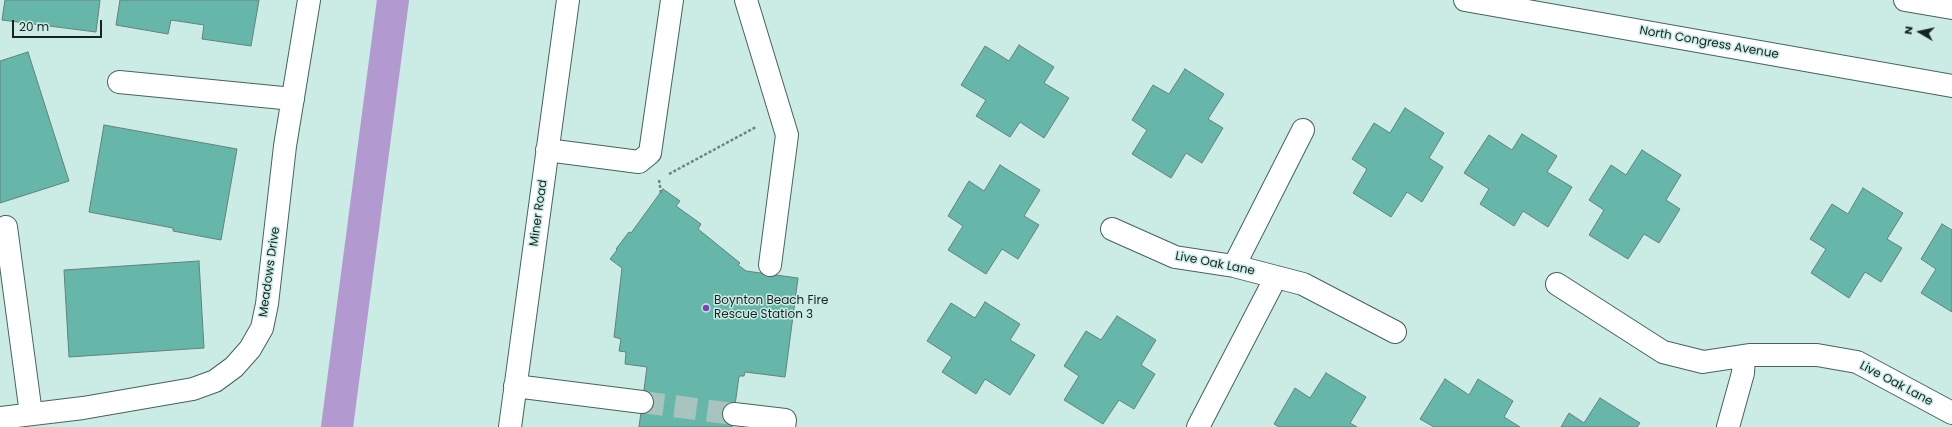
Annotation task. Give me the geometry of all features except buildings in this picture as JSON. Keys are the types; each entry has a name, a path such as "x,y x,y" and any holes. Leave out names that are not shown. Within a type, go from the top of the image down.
{"street":[{"name":"Meadows Drive","path":"0,418 83,408 193,389 215,380 234,367 250,349 262,328 267,304 286,146 309,0"},
{"name":"Miner Road","path":"510,427 568,0"},
{"path":"547,150 639,162 650,153 672,0"},
{"path":"746,0 787,135 770,265"},
{"name":"North Congress Avenue","path":"1465,0 1952,86"},
{"path":"1905,0 1952,8"},
{"path":"119,82 293,99"},
{"path":"1234,266 1303,130"},
{"path":"6,227 31,414"},
{"name":"Live Oak Lane","path":"1112,229 1175,257 1234,266 1303,284 1395,332"},
{"path":"1198,427 1276,277"},
{"name":"Live Oak Lane","path":"1557,284 1663,352 1703,362 1744,356 1816,355 1857,362 1952,413"},
{"path":"1728,427 1743,373 1744,356"},
{"path":"515,386 642,402"},
{"path":"734,414 785,420 784,427"}],"path":[{"path":"666,175 760,126"}],"waterway":[{"path":"337,427 393,0"}],"tunnel":[{"path":"642,402 734,414"}],"place":[{"name":"Boynton Beach Fire Rescue Station 3","path":"706,308"}]}
